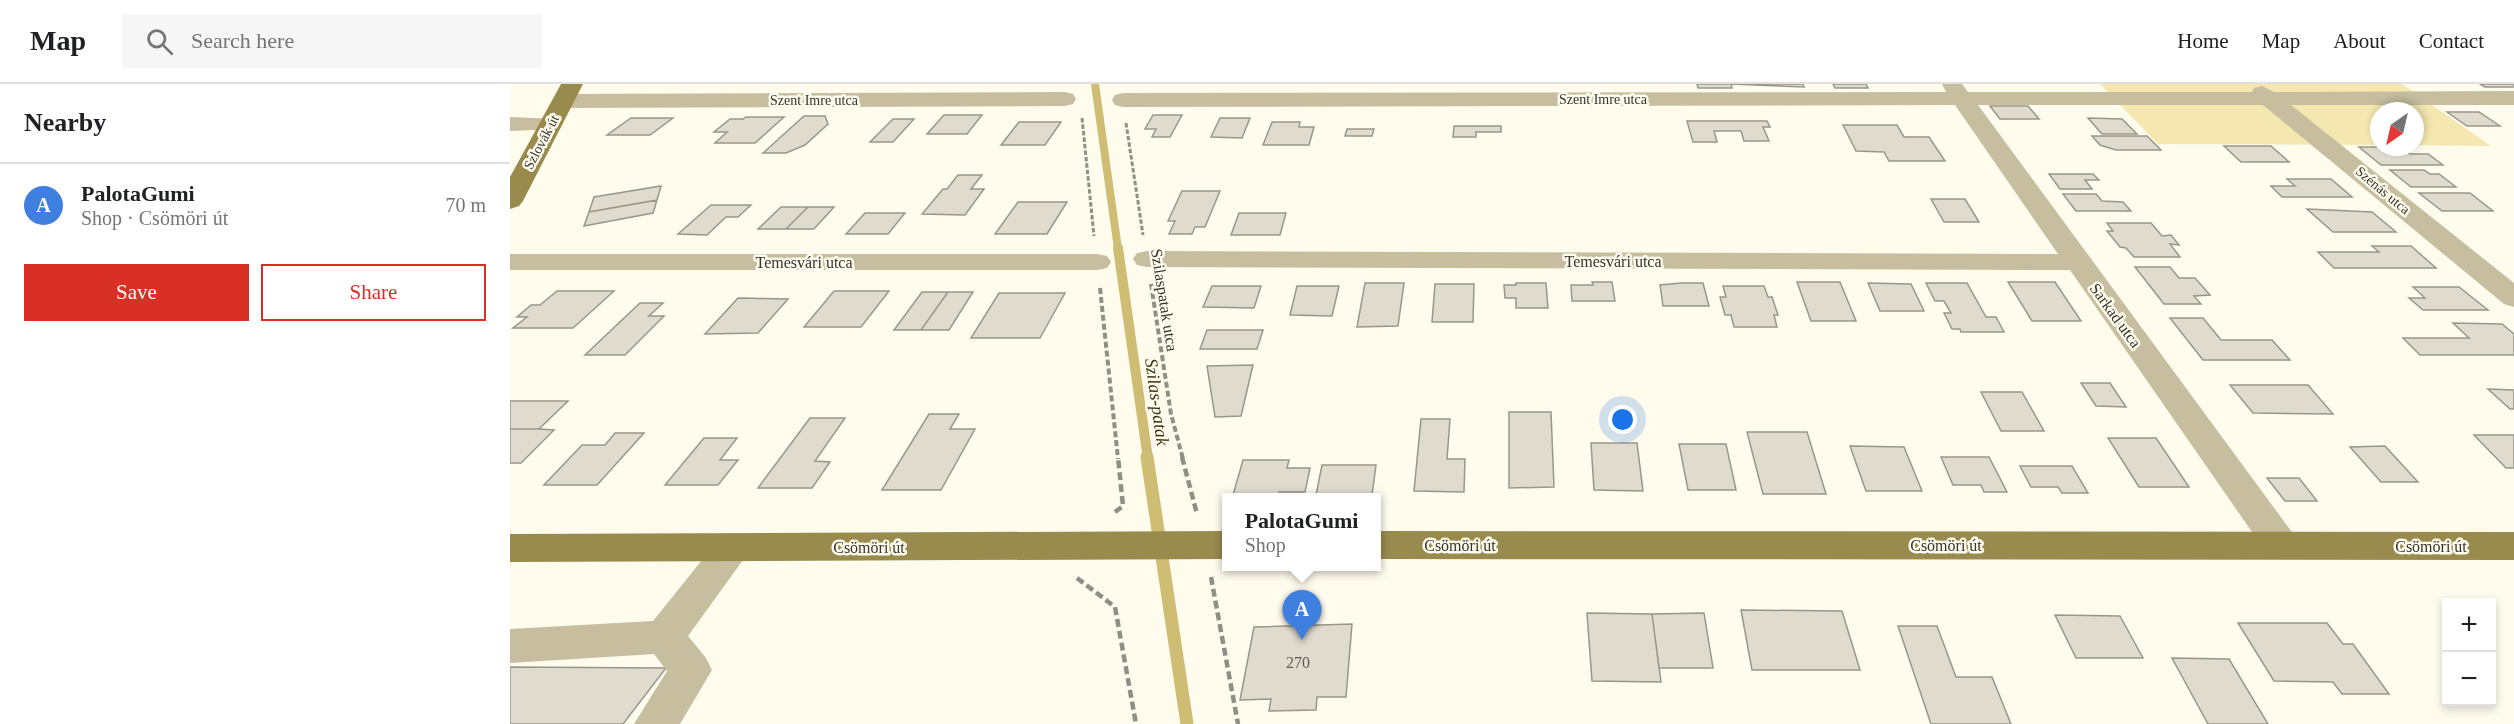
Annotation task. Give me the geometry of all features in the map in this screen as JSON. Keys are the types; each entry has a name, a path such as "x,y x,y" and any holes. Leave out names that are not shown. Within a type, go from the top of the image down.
{"main road":[{"name":"Szlovák út","path":"510,201 567,92"},
{"name":"Csömöri út","path":"510,548 732,549 1074,545 1210,536"},
{"name":"Csömöri út","path":"1381,545 2514,546"}],"street":[{"name":"Szent Imre utca","path":"1123,100 1956,91 2084,98 2258,90"},
{"path":"2258,90 2514,98"},
{"name":"Szénás utca","path":"2258,90 2514,298"},
{"name":"Sarkad utca","path":"1956,91 2282,545"},
{"name":"Szent Imre utca","path":"567,92 1073,105"},
{"path":"510,124 549,124"},
{"name":"Temesvári utca","path":"1147,259 2078,262"},
{"name":"Temesvári utca","path":"510,262 1097,262"},
{"path":"510,646 664,638 732,549"},
{"path":"656,724 691,670 664,638"}],"path":[{"name":"Szilaspatak utca","path":"1123,100 1171,414 1210,536 1238,724"},
{"path":"1073,105 1097,262 1123,506 1074,545 1069,572 1115,607 1136,724"}],"shaded area":[{"path":"2100,84 2402,84 2491,146 2424,145 2424,102 2370,102 2370,145 2158,144"}],"building":[{"path":"1697,84 1731,84 1732,88 1698,88"},
{"path":"1731,84 1803,84 1804,87"},
{"path":"1833,84 1866,84 1868,88 1835,88"},
{"path":"2480,84 2514,84 2514,87 2485,87"},
{"path":"1990,106 2028,106 2039,119 2000,119"},
{"path":"2447,112 2479,112 2500,126 2467,126"},
{"path":"944,115 982,115 967,134 927,134"},
{"path":"1153,115 1182,115 1170,137 1152,137 1156,129 1145,129"},
{"path":"804,116 825,116 828,124 805,145 786,153 763,153"},
{"path":"784,117 755,143 715,143 727,132 714,132 730,119"},
{"path":"631,118 673,118 650,135 607,135"},
{"path":"1220,118 1250,118 1242,138 1211,137"},
{"path":"2088,118 2122,119 2137,134 2102,134"},
{"path":"893,119 914,119 893,142 870,142"},
{"path":"1687,121 1767,121 1770,127 1763,127 1769,141 1744,141 1741,131 1714,131 1717,142 1693,142"},
{"path":"1019,122 1061,122 1045,145 1001,145"},
{"path":"1272,122 1300,122 1299,127 1314,127 1309,145 1263,145"},
{"path":"1843,125 1897,125 1904,137 1929,137 1945,161 1889,161 1884,152 1856,151"},
{"path":"1454,126 1501,126 1501,132 1476,132 1476,137 1453,137"},
{"path":"1347,129 1374,129 1372,136 1345,136"},
{"path":"2092,136 2147,136 2161,150 2116,150 2100,145"},
{"path":"2224,146 2271,146 2289,162 2241,162"},
{"path":"2359,147 2370,147 2370,156"},
{"path":"2428,154 2443,165 2381,165 2370,156 2424,156"},
{"path":"2390,170 2424,170 2430,174 2439,174 2456,187 2411,187"},
{"path":"2049,174 2093,174 2099,180 2085,180 2092,189 2060,189"},
{"path":"958,175 982,175 971,189 984,189 965,215 922,214 943,189 947,189"},
{"path":"2287,179 2331,179 2352,197 2282,197 2271,186 2295,186"},
{"path":"661,186 657,200 589,212 594,197"},
{"path":"1182,191 1220,191 1205,227 1195,227 1192,234 1169,234 1175,221 1168,221"},
{"path":"2419,193 2470,193 2493,211 2442,211"},
{"path":"2063,194 2096,194 2102,201 2123,202 2131,211 2076,211"},
{"path":"1931,199 1965,199 1979,222 1944,222"},
{"path":"657,200 653,213 584,226 589,212"},
{"path":"1018,202 1067,202 1047,234 995,234"},
{"path":"711,205 751,205 738,217 726,217 707,235 678,234"},
{"path":"781,207 808,207 786,229 758,229"},
{"path":"808,207 834,207 814,229 786,229"},
{"path":"2307,209 2372,212 2396,232 2333,232"},
{"path":"865,213 905,213 888,234 846,234"},
{"path":"1239,213 1286,213 1280,235 1231,235"},
{"path":"2107,223 2151,223 2162,236 2171,235 2179,245 2170,244 2180,257 2134,257 2126,248 2120,247 2107,231 2113,231"},
{"path":"2372,246 2411,246 2436,268 2334,268 2318,252 2379,252"},
{"path":"2135,267 2170,267 2179,278 2195,278 2210,295 2194,296 2201,304 2164,304"},
{"path":"1592,282 1612,282 1615,301 1572,301 1571,285 1593,285"},
{"path":"1797,282 1840,282 1856,321 1811,321"},
{"path":"2008,282 2055,282 2081,321 2032,321"},
{"path":"1365,283 1404,283 1398,326 1357,327"},
{"path":"1516,283 1546,283 1548,308 1516,308 1516,298 1505,298 1504,285 1516,285"},
{"path":"1703,283 1709,306 1663,306 1660,285"},
{"path":"1868,283 1911,284 1924,311 1880,311"},
{"path":"1926,283 1967,283 1986,317 1996,317 2004,332 1961,332 1960,329 1952,329 1944,313 1951,313 1944,301 1935,301"},
{"path":"1435,284 1474,284 1473,322 1432,322"},
{"path":"1212,286 1261,286 1254,308 1203,307"},
{"path":"1297,286 1339,286 1332,316 1290,315"},
{"path":"1723,286 1764,286 1768,297 1772,297 1778,315 1774,315 1777,327 1734,327 1731,315 1725,315 1720,297 1726,297"},
{"path":"2413,287 2459,287 2488,310 2423,310 2409,298 2425,298"},
{"path":"557,291 614,291 573,328 513,328 527,317 517,317 531,305 540,305"},
{"path":"834,291 889,291 861,327 804,327"},
{"path":"922,292 948,292 921,330 894,330"},
{"path":"948,292 973,292 949,330 921,330"},
{"path":"999,293 1065,293 1040,338 971,338"},
{"path":"738,298 788,299 758,333 705,334"},
{"path":"640,303 663,303 649,316 664,316 625,355 585,355"},
{"path":"2170,318 2203,318 2221,340 2272,340 2290,360 2203,360"},
{"path":"2453,323 2502,324 2514,334 2514,355 2420,355 2403,338 2469,338"},
{"path":"1207,330 1263,330 1257,349 1200,349"},
{"path":"1253,365 1241,416 1215,417 1207,366"},
{"path":"2081,383 2110,383 2126,407 2096,406"},
{"path":"2230,385 2308,385 2333,414 2253,413"},
{"path":"2488,389 2514,390 2514,409 2510,409"},
{"path":"1981,392 2022,392 2044,431 2001,431"},
{"path":"510,401 568,401 539,429 510,429"},
{"path":"1509,412 1551,412 1554,487 1509,488"},
{"path":"929,414 959,414 950,429 975,429 941,490 882,490"},
{"path":"810,418 845,418 815,461 830,462 812,488 758,488"},
{"path":"1421,419 1450,419 1447,459 1465,459 1464,492 1414,491"},
{"path":"510,429 554,430 521,463 510,463"},
{"path":"1747,432 1807,432 1826,494 1763,494"},
{"path":"615,433 644,433 597,485 544,485 582,445 605,445"},
{"path":"2474,435 2514,435 2514,468 2506,468"},
{"path":"704,438 737,438 720,460 738,460 718,485 665,485"},
{"path":"2108,438 2156,438 2189,487 2139,487"},
{"path":"1591,443 1637,443 1643,491 1594,490"},
{"path":"1679,444 1726,444 1736,490 1688,490"},
{"path":"1850,446 1904,447 1922,491 1866,491"},
{"path":"2385,446 2418,482 2381,482 2350,447"},
{"path":"1941,457 1989,457 2007,492 1984,492 1981,485 1953,485"},
{"path":"1243,460 1289,460 1287,468 1310,468 1305,492 1234,493"},
{"path":"1322,465 1376,465 1372,493 1316,493"},
{"path":"2020,466 2072,466 2088,493 2062,493 2058,487 2031,487"},
{"path":"2267,478 2299,478 2317,501 2285,501"},
{"path":"1741,610 1842,611 1860,670 1752,670"},
{"path":"1587,613 1652,614 1661,682 1592,681"},
{"path":"1704,613 1713,668 1659,668 1652,614"},
{"path":"2055,615 2120,616 2143,658 2076,658"},
{"path":"2238,623 2327,623 2343,644 2353,644 2389,694 2342,694 2333,682 2274,681"},
{"path":"1352,624 1346,697 1317,697 1316,710 1269,711 1271,699 1240,700 1254,627"},
{"path":"1898,626 1937,626 1956,677 1992,677 2011,724 1931,724"},
{"path":"2172,658 2229,659 2268,724 2208,724"},
{"path":"510,667 666,668 623,724 510,724"}],"waterway":[{"name":"Szilas-patak","path":"1095,84 1118,249"},
{"name":"Szilas-patak","path":"1118,248 1148,459"},
{"name":"Szilas-patak","path":"1147,457 1187,724"}],"place":[{"name":"PalotaGumi","path":"1302,640"}]}
